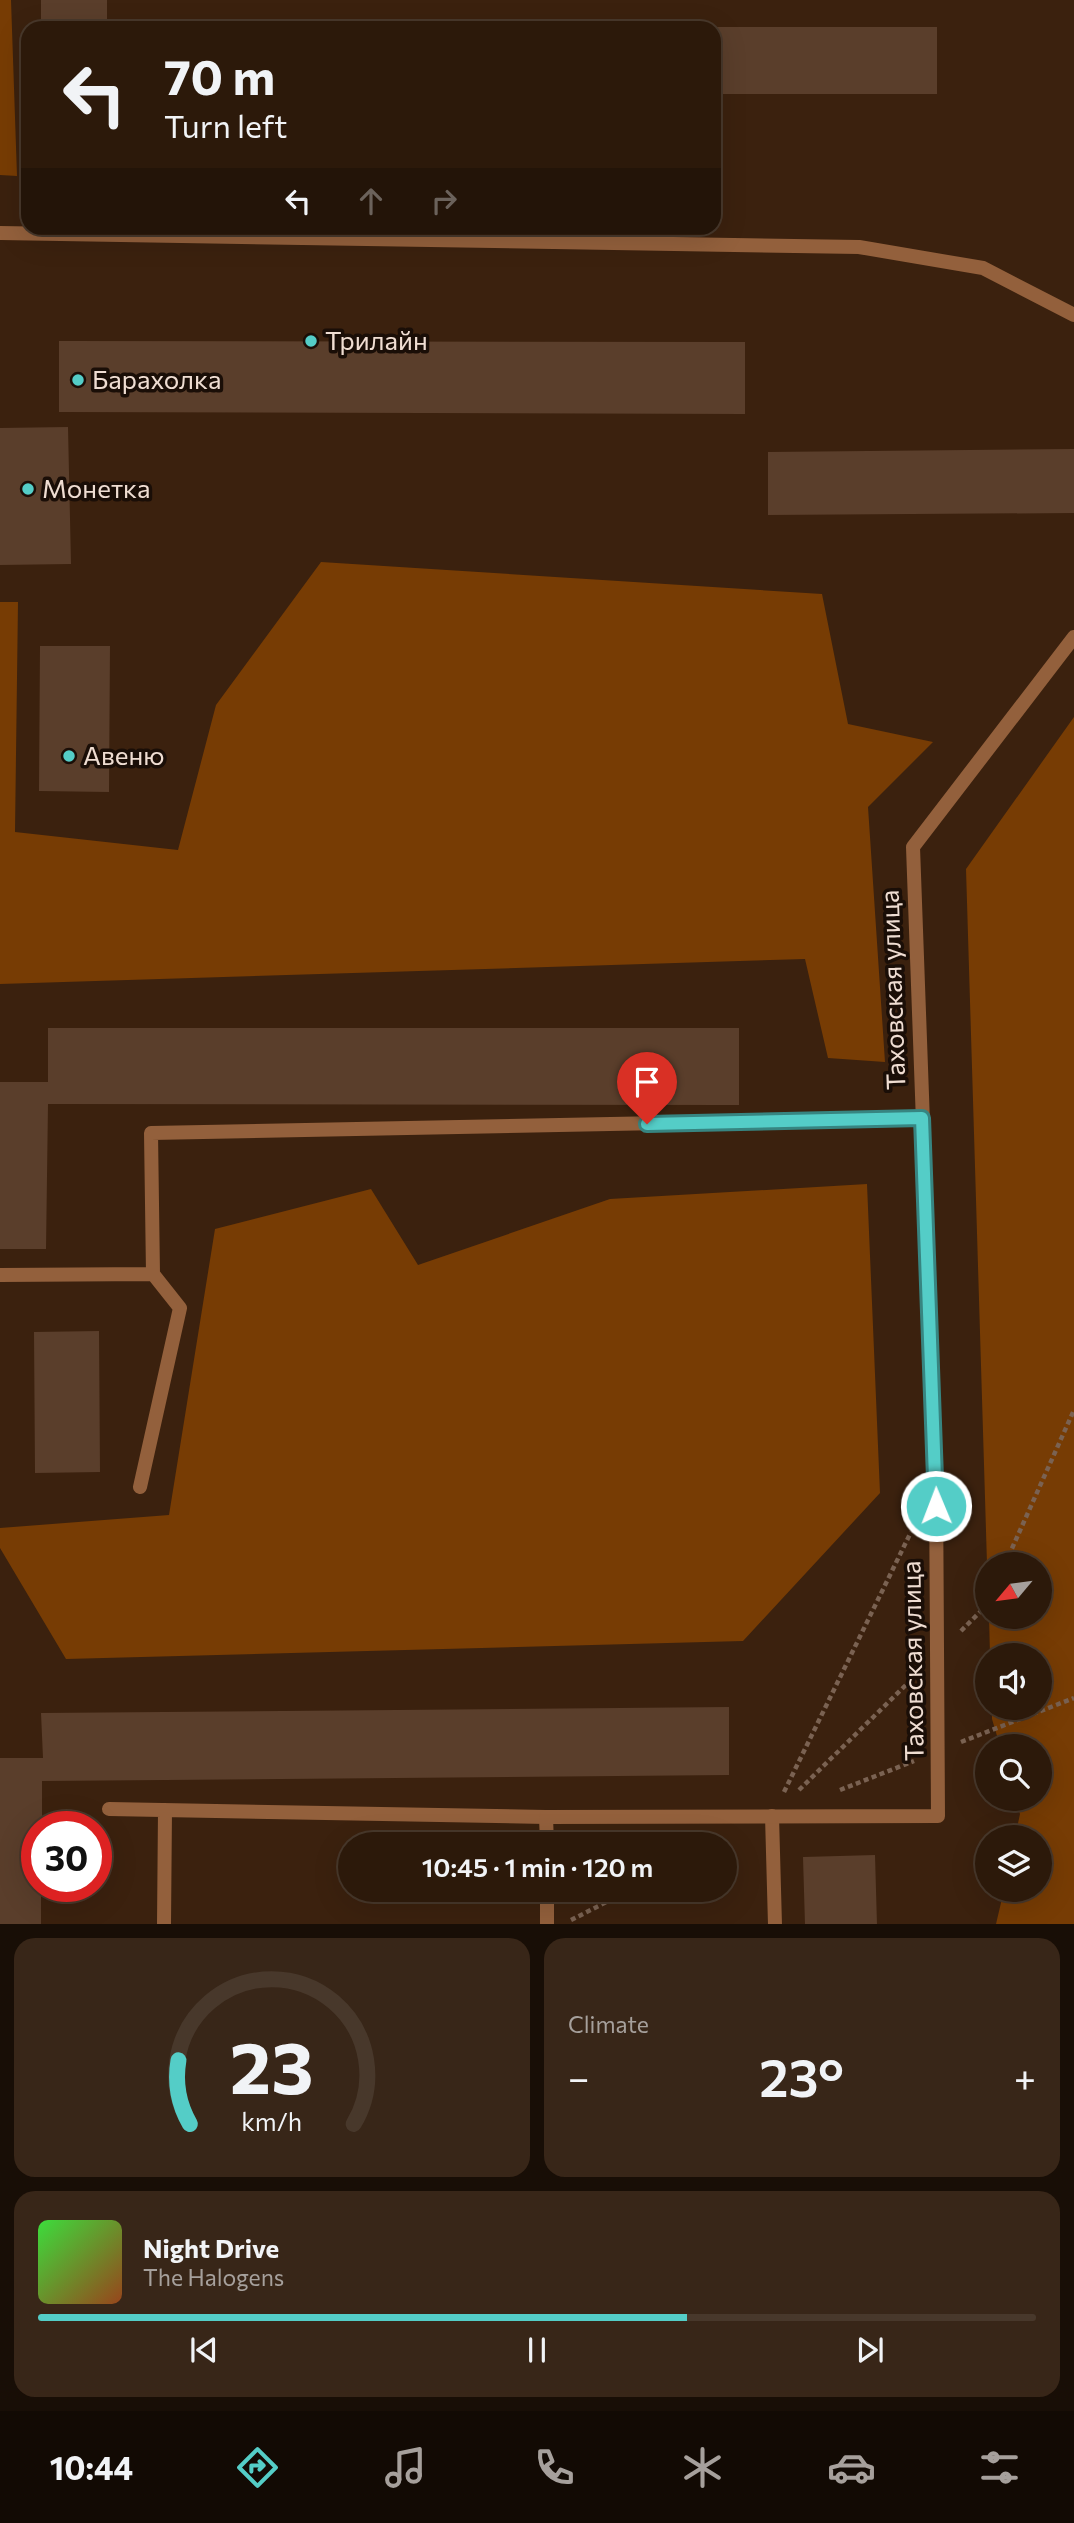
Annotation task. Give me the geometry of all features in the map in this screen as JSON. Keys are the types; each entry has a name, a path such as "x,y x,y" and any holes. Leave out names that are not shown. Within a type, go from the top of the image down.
{"street":[{"path":"0,233 21,233"},
{"path":"123,235 859,247 983,268 1074,314"},
{"name":"Таховская улица","path":"109,1809 547,1817 938,1816 936,1481 913,847 1074,637"},
{"path":"140,1487 180,1308 153,1274 151,1133 922,1118"},
{"path":"0,1275 153,1274"},
{"path":"164,1924 165,1810"},
{"path":"772,1816 775,1924"},
{"path":"547,1817 547,1832"},
{"path":"547,1902 547,1924"}],"path":[{"path":"1010,1552 1074,1410"},
{"path":"772,1816 911,1531"},
{"path":"772,1816 975,1617"},
{"path":"836,1791 1074,1698"},
{"path":"562,1924 605,1902"}],"shaded area":[{"path":"0,0 11,0 17,176 0,175"},
{"path":"321,562 822,594 848,724 933,742 868,807 885,1062 828,1058 805,959 0,984 0,602 18,602 15,832 178,850 216,705"},
{"path":"1074,717 1074,1924 996,1924 1001,1902 1052,1902 1052,1825 1018,1825 1019,1811 1052,1811 1052,1734 996,1734 992,1720 1052,1720 1052,1643 990,1643 989,1629 1052,1629 1052,1552 987,1552 966,869"},
{"path":"867,1184 880,1493 743,1641 66,1659 0,1548 0,1528 169,1515 215,1229 371,1189 418,1265 610,1199"}],"building":[{"path":"41,0 107,0 107,21 41,21"},
{"path":"721,27 937,27 937,94 721,94"},
{"path":"59,341 745,342 745,414 59,412"},
{"path":"68,427 71,564 0,565 0,428"},
{"path":"1074,449 1074,513 768,515 768,452"},
{"path":"40,646 110,646 109,792 39,791"},
{"path":"48,1028 739,1028 739,1105 48,1104 46,1249 0,1249 0,1082 48,1082"},
{"path":"99,1331 100,1472 35,1473 34,1332"},
{"path":"729,1707 729,1775 42,1781 42,1811 21,1811 21,1902 41,1902 41,1924 0,1924 0,1758 43,1758 41,1713"},
{"path":"875,1855 877,1924 805,1924 803,1857"}],"place":[{"name":"Трилайн","path":"311,341"},
{"name":"Барахолка","path":"78,380"},
{"name":"Монетка","path":"28,489"},
{"name":"Авеню","path":"69,756"}],"route":[{"path":"647,1124 922,1118 936,1506"}]}
